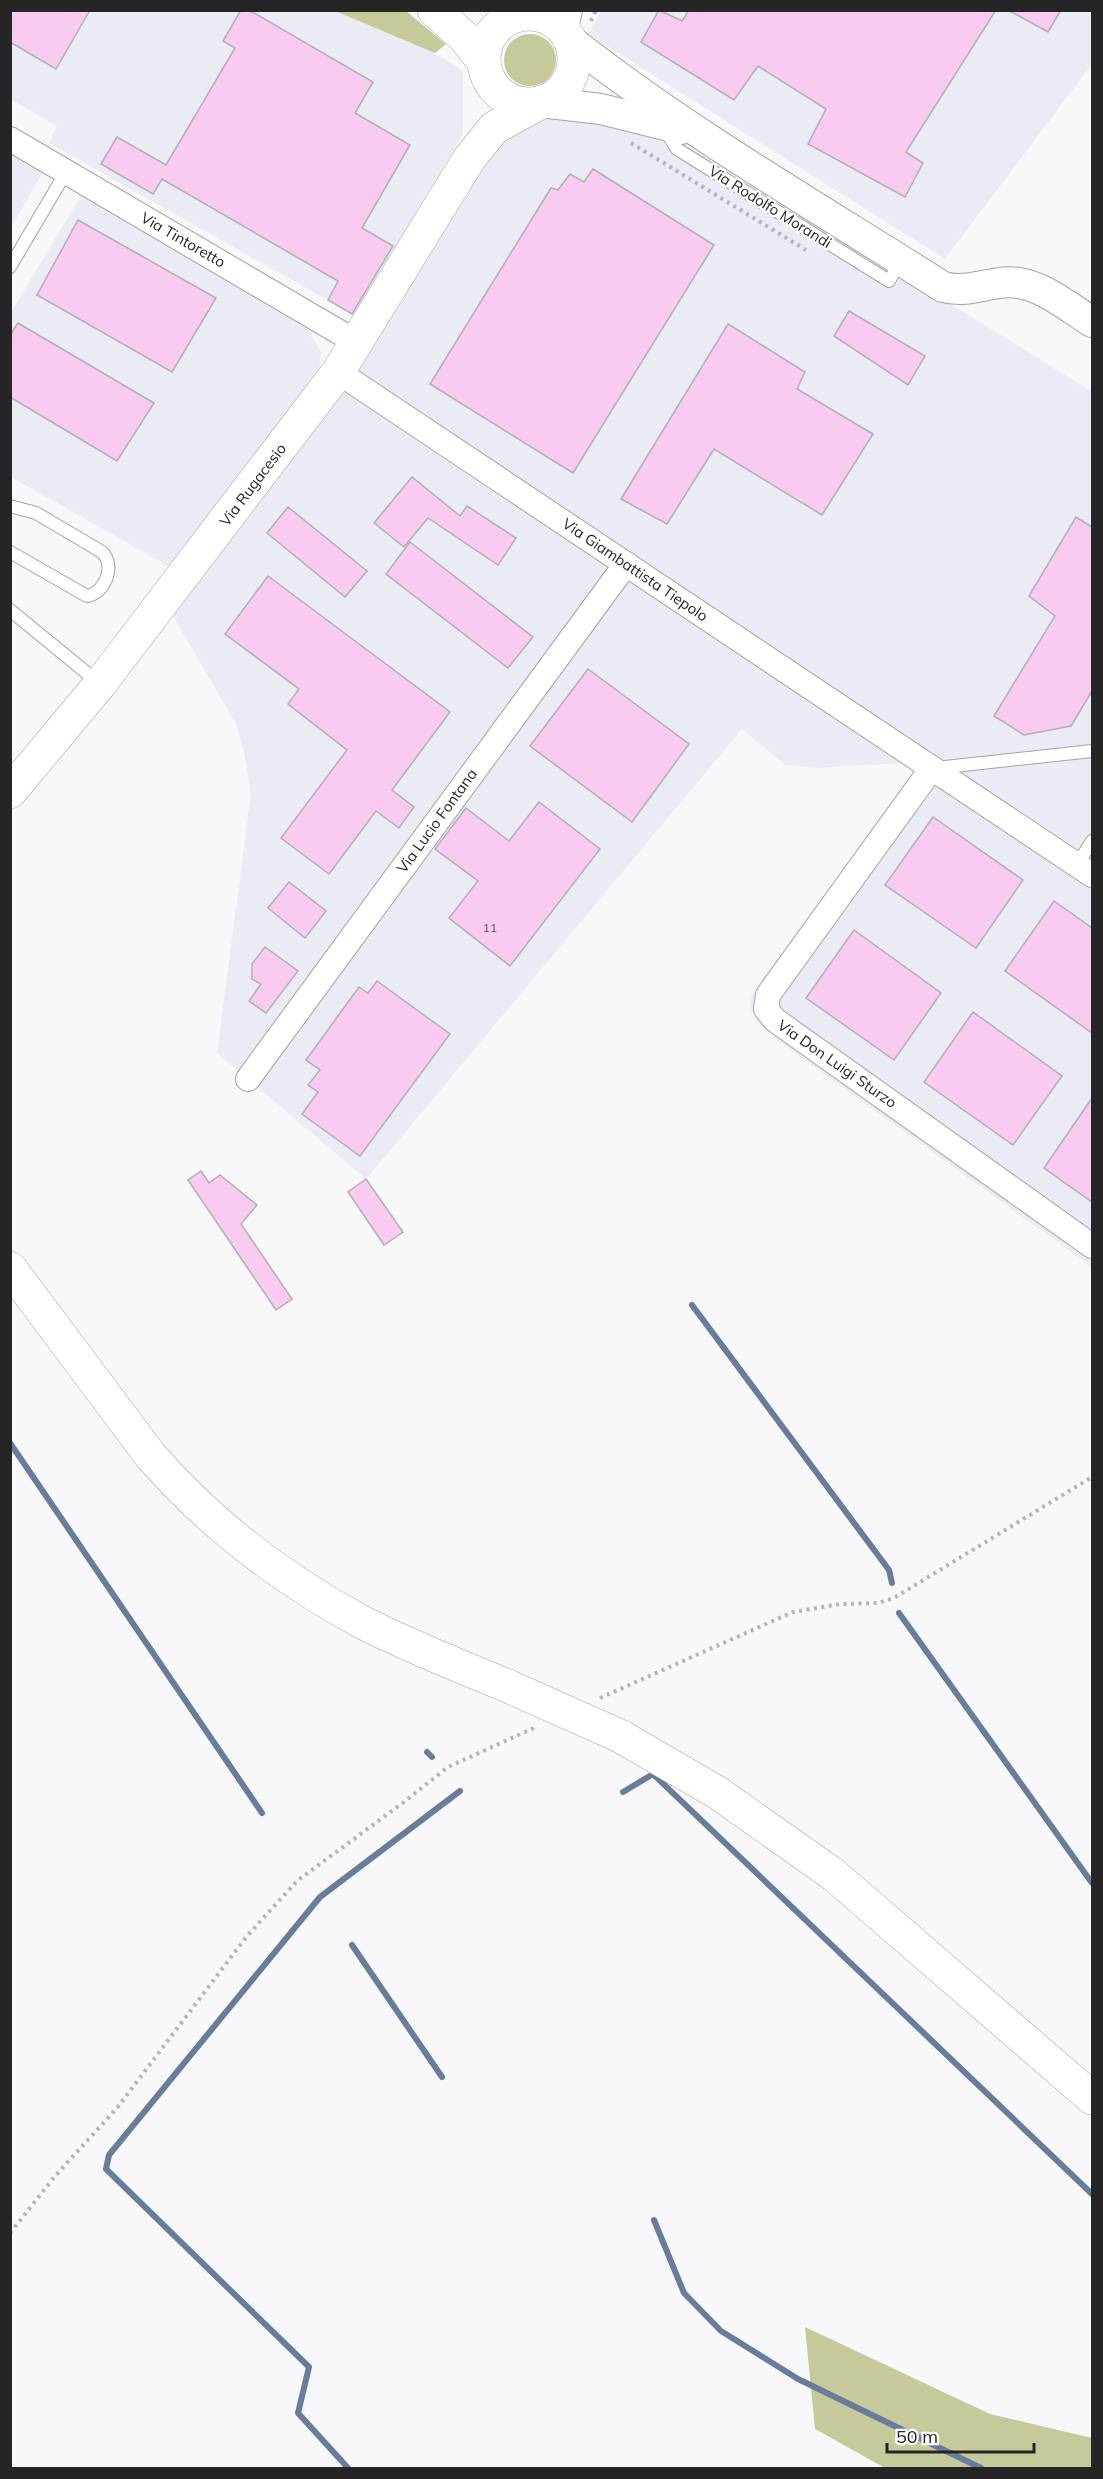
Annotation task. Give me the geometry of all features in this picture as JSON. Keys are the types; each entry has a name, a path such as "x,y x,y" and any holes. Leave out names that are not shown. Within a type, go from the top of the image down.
{"main road":[{"path":"434,10 460,32 486,68 493,86 515,101 541,102 555,96 569,78 574,55 544,19 510,18 490,36 485,48 486,68"},
{"name":"Via Rugacesio","path":"470,159 485,106 486,68"},
{"name":"Via Rugacesio","path":"10,792 100,684 338,372 470,159 494,128 541,102"},
{"path":"10,1268 150,1455 173,1481 222,1527 275,1568 361,1621 620,1736 726,1798 834,1875 1092,2098"}],"street":[{"name":"Via Rodolfo Morandi","path":"544,19 620,79 717,144 856,246 895,271 943,287 970,290 1006,282 1029,286 1050,294 1092,322"},
{"name":"Via Rodolfo Morandi","path":"541,102 582,106 661,124 717,144"},
{"name":"Via Tintoretto","path":"10,139 356,342"},
{"name":"Via Giambattista Tiepolo","path":"338,372 1085,869"},
{"name":"Via Lucio Fontana","path":"248,1079 626,564"},
{"name":"Via Don Luigi Sturzo","path":"932,768 768,994 766,1009 775,1020 1092,1246"}],"lane":[{"name":"Via Rodolfo Morandi","path":"661,124 677,149 856,246"},
{"path":"10,267 66,172"},
{"path":"10,506 36,513 102,552 108,562 108,574 97,592 87,596 10,552"},
{"path":"10,610 100,684"},
{"path":"932,768 1092,751"},
{"name":"Via Giambattista Tiepolo","path":"1085,869 1092,841"}],"path":[{"path":"742,1634 793,1612 841,1604 878,1603 894,1598 1092,1477"},
{"path":"10,2233 56,2175 117,2108 247,1936 297,1881 448,1767"}],"shaded area":[{"path":"602,10 1092,11 1092,64 945,259 588,34"},
{"path":"11,11 335,11 435,53 463,71 463,134 354,315 49,143 57,126 11,99"},
{"path":"558,112 665,134 712,155 1092,392 1092,1267 777,1040 760,1025 751,1009 750,1001 754,991 915,773 901,763 815,768 785,765 742,729 366,1179 217,1053 251,794 244,751 236,724 169,609 502,136"},
{"path":"11,153 43,172 11,227"},
{"path":"82,194 308,330 321,352 319,372 172,568 11,477 10,314"}],"green space":[{"path":"335,11 406,11 446,44 435,53"},
{"path":"525,34 535,34 544,38 552,46 556,60 552,74 544,82 535,86 525,86 516,82 508,74 504,65 504,55 508,46 516,38"},
{"path":"805,2327 990,2414 1092,2438 1092,2468 885,2468 815,2429"}],"building":[{"path":"10,10 90,10 56,69 10,42"},
{"path":"241,10 249,10 373,82 355,113 410,145 362,228 393,246 352,314 328,300 338,281 162,179 153,194 101,164 117,137 166,165 235,48 223,41"},
{"path":"659,10 682,21 689,10 996,10 906,152 923,163 905,197 808,144 826,109 758,66 734,100 641,42"},
{"path":"1008,10 1061,10 1048,32"},
{"path":"593,169 714,245 573,473 430,384 551,188 558,190 570,174 584,182"},
{"path":"78,220 216,298 172,372 37,295"},
{"path":"849,311 925,356 908,385 834,336"},
{"path":"18,323 154,403 117,461 10,397 10,335"},
{"path":"728,324 805,372 797,389 873,434 822,515 714,449 667,524 621,499"},
{"path":"412,477 460,516 467,506 516,538 498,565 428,518 404,547 374,523"},
{"path":"288,507 367,571 345,597 267,533"},
{"path":"1076,517 1092,527 1092,691 1071,726 1024,735 994,716 1055,616 1029,596"},
{"path":"410,542 533,637 508,668 386,574"},
{"path":"268,576 450,712 392,790 414,807 399,828 376,811 329,874 281,838 347,750 288,704 299,689 225,634"},
{"path":"588,669 689,744 632,822 530,746"},
{"path":"539,802 600,849 510,966 449,918 478,881 435,849 466,808 509,841"},
{"path":"933,817 1023,880 976,948 885,885"},
{"path":"289,882 326,911 305,938 268,908"},
{"path":"1054,901 1092,928 1092,1033 1005,971"},
{"path":"854,930 941,993 894,1060 806,998"},
{"path":"265,947 298,971 266,1013 249,1001 261,984 252,979 252,964"},
{"path":"377,981 450,1034 360,1156 302,1114 318,1092 308,1085 320,1070 306,1060 359,987 368,993"},
{"path":"973,1012 1062,1076 1013,1145 924,1082"},
{"path":"1092,1098 1092,1202 1044,1168"},
{"path":"201,1171 209,1183 220,1175 257,1205 241,1224 292,1299 276,1310 188,1180"},
{"path":"366,1179 403,1232 384,1245 348,1192"}],"waterway":[{"path":"692,1305 889,1570 892,1583"},
{"path":"10,1443 262,1813"},
{"path":"899,1613 1092,1883"},
{"path":"427,1752 432,1757"},
{"path":"623,1792 653,1774 1092,2194"},
{"path":"348,2468 298,2413 309,2367 106,2169 109,2155 320,1897 460,1791"},
{"path":"352,1945 442,2077"},
{"path":"654,2220 684,2293 721,2331 798,2379 981,2468"}]}
